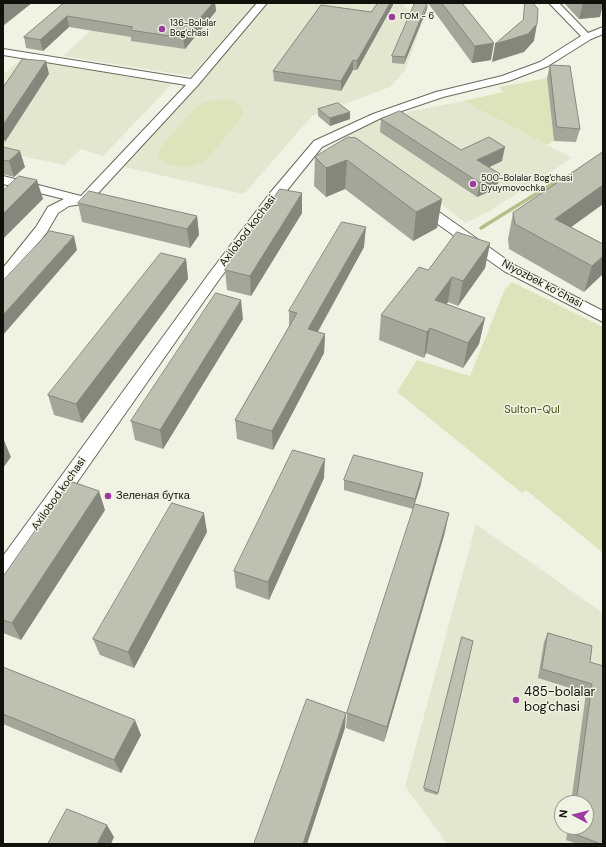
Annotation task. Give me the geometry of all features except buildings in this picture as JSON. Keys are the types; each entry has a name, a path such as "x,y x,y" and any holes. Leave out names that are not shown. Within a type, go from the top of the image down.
{"street":[{"path":"3,278 42,229 53,210 65,203 84,200 194,83 262,3"},
{"path":"554,3 587,37"},
{"name":"Axilobod kochasi","path":"3,572 212,278 311,150 333,142 377,116 433,96 504,78 544,64 587,37 603,30"},
{"path":"3,52 194,83"},
{"path":"3,180 84,200"},
{"name":"Niyozbek koʻchasi","path":"409,197 509,268 603,317"}],"shaded area":[{"name":"136-Bolalar Bog'chasi","path":"120,3 256,3 191,76 63,56"},
{"path":"269,3 402,3 421,26 405,71 390,87 312,116 244,194 124,167"},
{"path":"21,59 172,84 103,156 81,149 64,165 3,152 3,75"},
{"name":"500-Bolalar Bog'chasi Dyuymovochka","path":"463,101 572,158 490,211 466,223 348,134 368,120"},
{"name":"485-bolalar bog'chasi","path":"476,524 603,613 603,844 447,844 405,786"}],"green space":[{"path":"547,78 554,141 547,145 463,101 503,92 499,87"},
{"path":"219,100 236,103 243,111 242,116 209,157 196,165 184,167 164,163 160,159 160,148 195,108 206,102"},
{"name":"Sulton-Qul","path":"512,282 603,327 603,553 526,490 522,493 397,392 417,360 470,376 505,289"}],"waterway":[{"path":"481,228 552,184 576,172"}],"place":[{"name":"ГОМ - 6","path":"392,17"},
{"name":"136-Bolalar Bog'chasi","path":"162,29"},
{"name":"500-Bolalar Bog'chasi Dyuymovochka","path":"473,184"},
{"name":"Зеленая бутка","path":"108,496"},
{"name":"485-bolalar bog'chasi","path":"516,700"}]}
